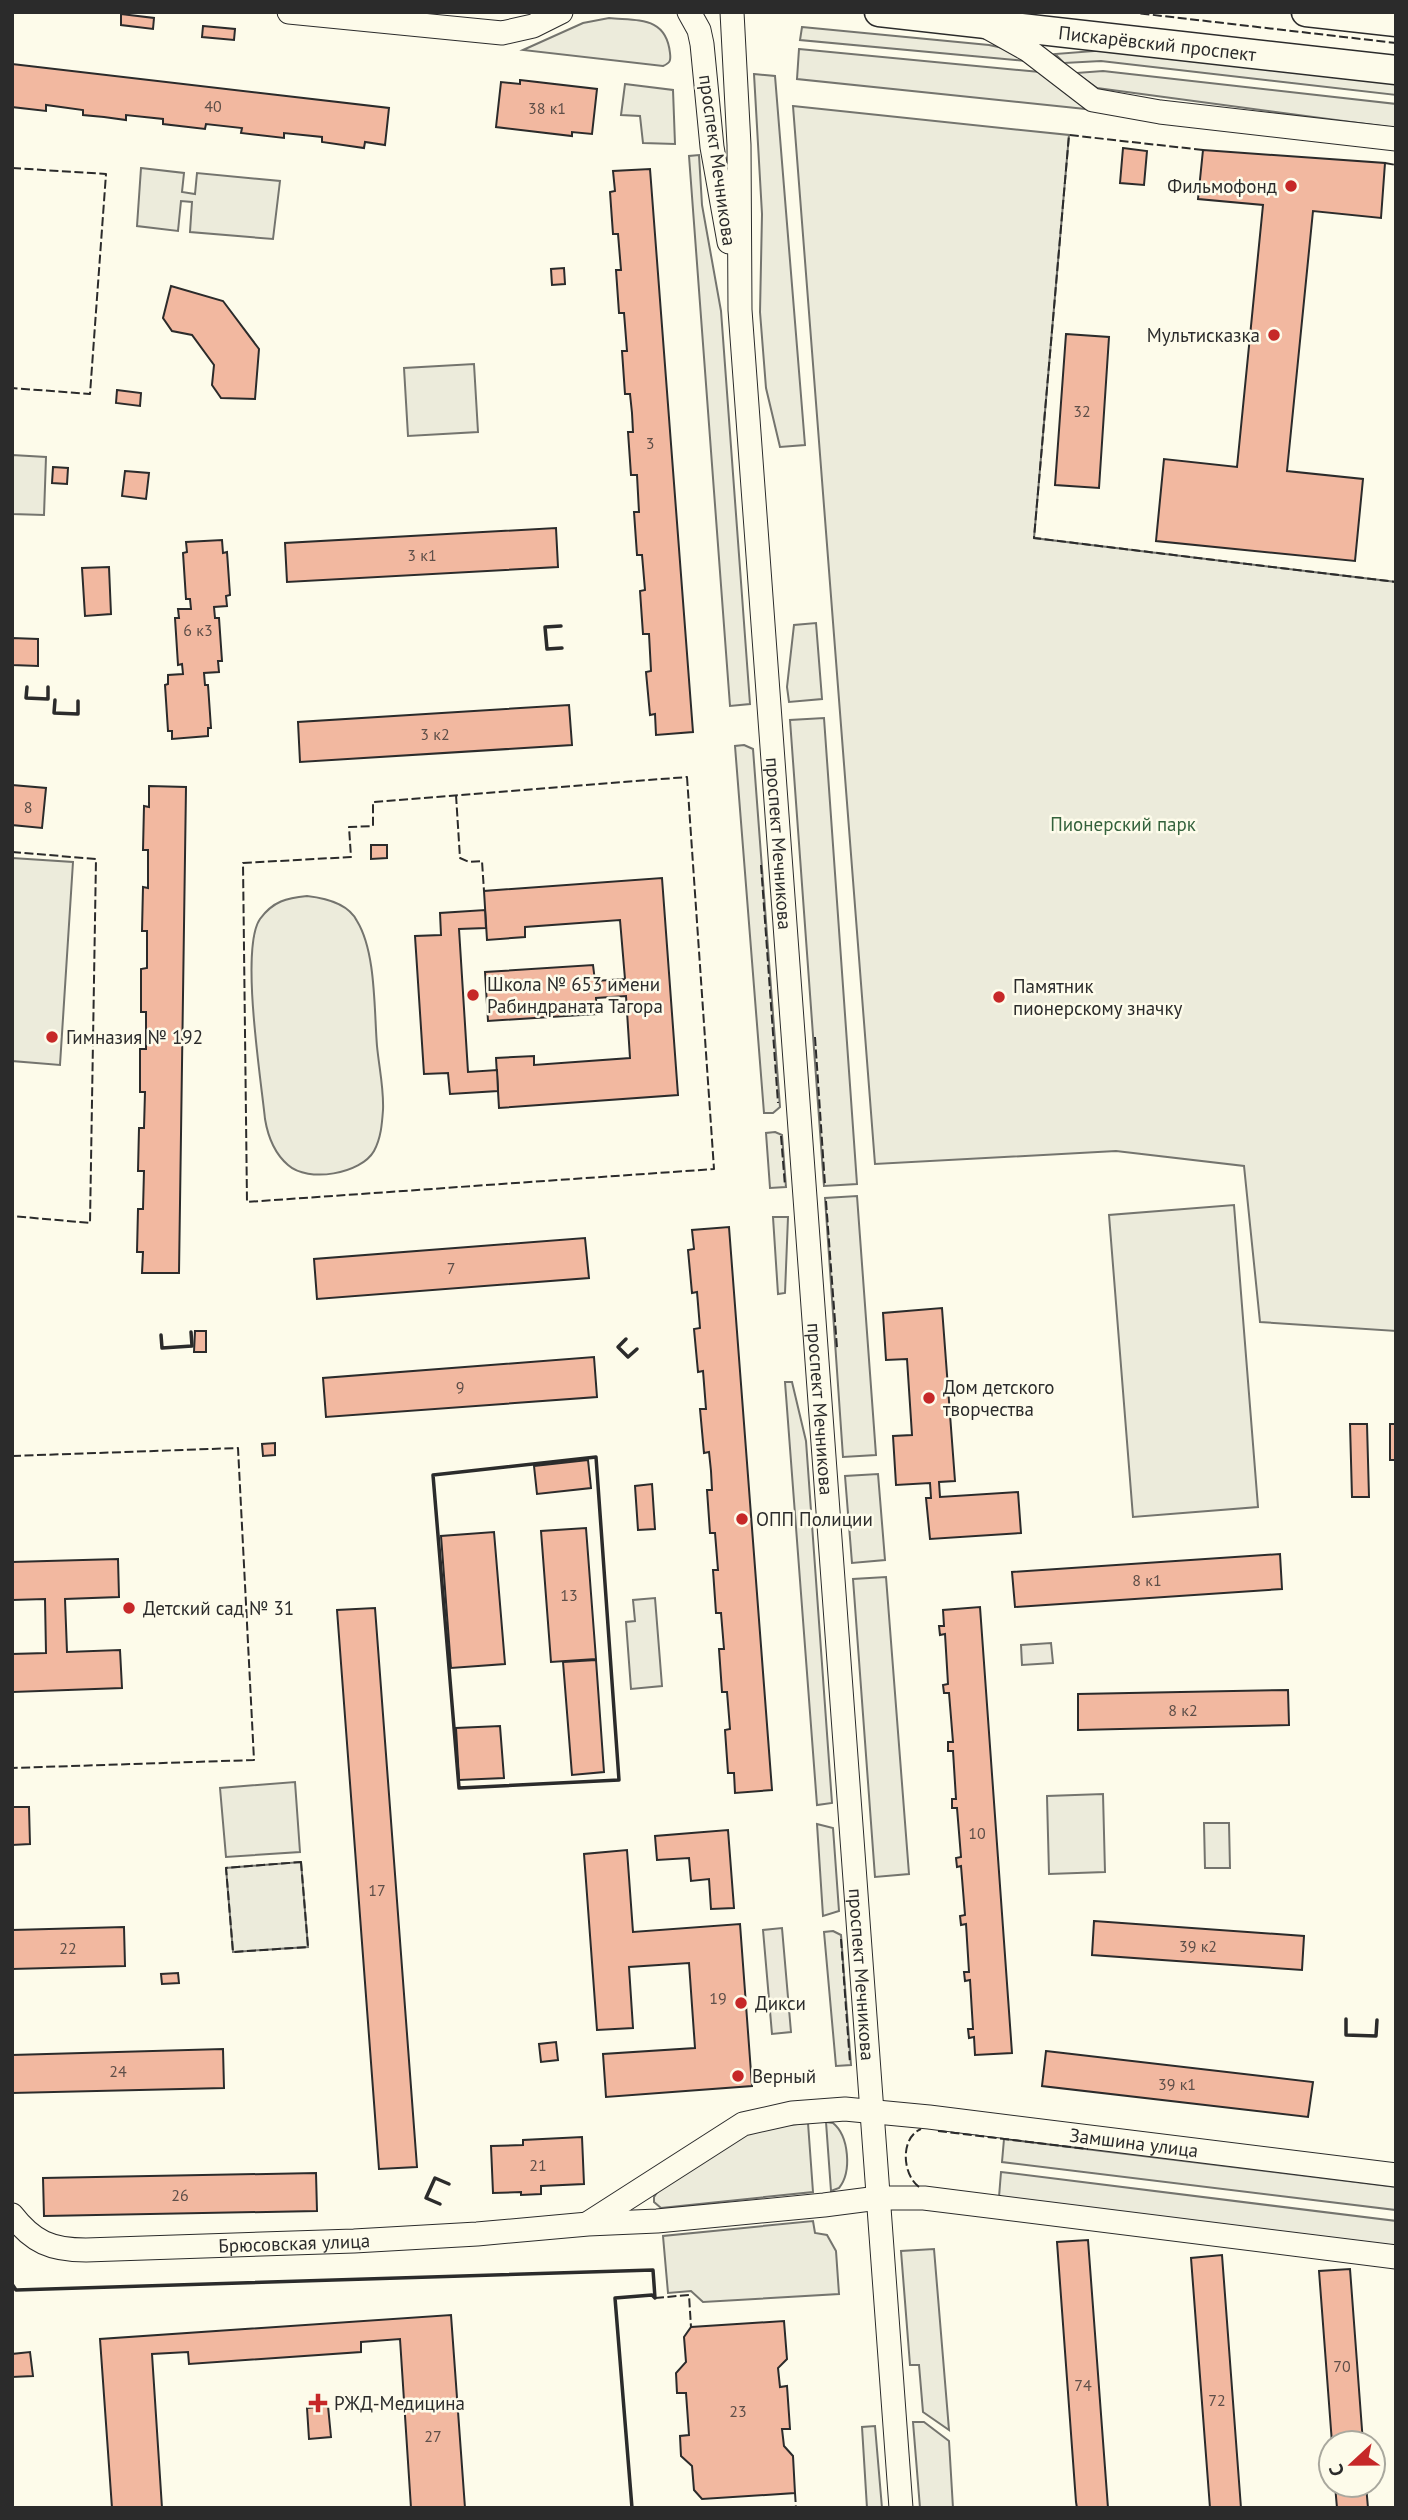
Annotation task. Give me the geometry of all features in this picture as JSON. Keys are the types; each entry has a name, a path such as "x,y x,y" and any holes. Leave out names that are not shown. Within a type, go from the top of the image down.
{"main road":[{"name":"Пискарёвский проспект","path":"879,12 1396,70"},
{"path":"1306,12 1396,22"}],"street":[{"path":"289,12 502,33 533,26 562,12"},
{"name":"проспект Мечникова","path":"689,12 699,30 702,44 712,147 740,310"},
{"name":"проспект Мечникова","path":"732,12 739,145 740,310 778,799 901,2508"},
{"path":"981,24 1028,50 1093,100 1160,111 1396,139"},
{"name":"Брюсовская улица","path":"588,2224 743,2124 792,2113 845,2109 871,2111"},
{"name":"Замшина улица","path":"871,2111 1396,2175"},
{"path":"878,2198 924,2198 1396,2257"},
{"name":"Брюсовская улица","path":"12,2215 24,2231 42,2243 62,2250 354,2241 657,2221 878,2198"}],"green space":[{"path":"609,18 640,21 657,26 667,41 669,63 663,66 523,50 583,23"},
{"path":"802,27 989,45 1003,48 1026,61 800,40"},
{"path":"799,49 1040,72 1095,110 797,79"},
{"path":"1107,50 1396,82 1396,95 1101,61 1064,63 1055,54"},
{"path":"1103,71 1396,104 1396,128 1097,88 1076,73"},
{"path":"754,74 775,76 805,445 780,447 766,388 760,312 762,214"},
{"path":"625,84 673,90 675,144 643,143 640,116 621,115"},
{"name":"Пионерский парк","path":"793,106 1069,135 1034,538 1396,582 1396,1331 1260,1322 1244,1166 1116,1151 875,1164"},
{"path":"699,155 702,205 721,311 750,704 730,706 689,156"},
{"path":"141,168 184,173 182,192 195,194 197,173 280,181 273,239 190,232 192,202 181,201 178,231 137,226"},
{"path":"474,364 478,432 408,436 404,368"},
{"path":"12,455 46,457 44,515 12,514"},
{"path":"816,623 822,699 789,702 787,687 794,625"},
{"path":"824,718 857,1184 824,1186 790,720"},
{"path":"744,745 753,749 780,1107 773,1113 764,1113 735,746"},
{"path":"12,858 73,862 60,1065 12,1061"},
{"path":"307,896 328,900 348,910 363,934 371,964 383,1094 382,1126 374,1151 358,1165 321,1175 297,1171 288,1165 275,1150 270,1138 265,1119 252,984 254,934 260,919 270,908 281,902"},
{"path":"775,1132 782,1135 786,1187 770,1188 766,1133"},
{"path":"857,1196 876,1455 843,1457 825,1198"},
{"path":"1234,1205 1258,1507 1133,1517 1109,1215"},
{"path":"773,1217 788,1217 785,1293 778,1294"},
{"path":"785,1382 792,1382 806,1441 832,1803 817,1805"},
{"path":"878,1474 885,1560 852,1563 845,1476"},
{"path":"886,1577 909,1874 875,1877 853,1579"},
{"path":"655,1598 662,1686 631,1689 626,1622 635,1621 633,1600"},
{"path":"295,1782 300,1852 226,1857 220,1788"},
{"path":"1103,1794 1105,1872 1049,1874 1047,1796"},
{"path":"1204,1823 1229,1823 1230,1868 1205,1868"},
{"path":"817,1824 833,1828 839,1911 823,1916"},
{"path":"301,1862 308,1947 233,1952 226,1868"},
{"path":"833,1931 841,1935 851,2065 836,2066 824,1932"},
{"path":"826,2122 833,2123 843,2136 847,2154 843,2181 839,2188 831,2191"},
{"path":"808,2123 813,2192 661,2208 654,2202 658,2191 732,2139 758,2128"},
{"path":"1004,2139 1396,2187 1396,2210 1002,2162"},
{"path":"1001,2172 1396,2221 1396,2246 999,2197"},
{"path":"813,2221 815,2233 827,2235 836,2251 839,2294 703,2302 691,2291 668,2293 663,2236"},
{"path":"934,2249 949,2430 923,2412 919,2365 910,2365 901,2251"},
{"path":"913,2422 924,2422 949,2441 953,2508 920,2508"},
{"path":"875,2426 882,2508 867,2508 862,2427"}],"shaded area":[{"path":"1051,1643 1053,1663 1022,1665 1021,1645"},
{"path":"782,1928 791,2032 772,2034 763,1930"}],"building":[{"path":"121,14 154,18 153,29 121,25"},
{"path":"203,26 235,29 234,40 202,37"},
{"path":"12,64 389,108 385,145 365,142 364,148 322,142 322,137 284,133 284,138 241,133 242,128 206,124 205,129 163,124 163,119 126,115 126,120 83,115 83,110 46,105 46,111 12,107"},
{"path":"520,80 597,89 592,134 572,132 572,136 496,127 501,82 520,84"},
{"path":"1123,148 1147,151 1144,185 1120,183"},
{"path":"1203,150 1385,163 1381,218 1313,211 1287,471 1363,479 1355,561 1156,541 1164,459 1237,467 1263,205 1198,199"},
{"path":"650,169 693,732 656,735 655,714 650,715 646,672 651,671 649,634 643,634 640,591 645,590 642,555 637,555 634,512 639,512 637,475 631,475 628,432 633,432 632,413 630,394 625,394 622,351 627,351 624,313 619,313 616,270 621,270 618,234 613,234 610,192 615,191 613,171"},
{"path":"564,268 565,284 552,285 551,269"},
{"path":"171,286 223,301 259,349 255,399 221,398 212,385 214,365 192,335 172,331 163,318"},
{"path":"1066,334 1109,337 1099,488 1055,485"},
{"path":"117,390 141,393 140,406 116,403"},
{"path":"53,467 68,468 67,484 52,483"},
{"path":"125,471 149,473 146,499 122,496"},
{"path":"556,528 558,567 287,582 285,543"},
{"path":"222,540 223,553 227,552 230,595 226,596 227,606 214,607 215,618 219,618 222,661 218,661 219,672 204,673 205,685 208,685 211,728 208,728 208,736 172,739 172,731 168,731 165,685 168,684 168,675 183,674 182,664 178,665 175,618 179,618 178,609 191,609 190,599 186,599 183,553 187,552 186,542"},
{"path":"109,567 111,614 85,616 82,568"},
{"path":"12,638 38,639 38,666 12,665"},
{"path":"569,705 572,745 300,762 298,722"},
{"path":"12,785 46,788 42,828 12,825"},
{"path":"149,786 186,787 179,1273 142,1273 143,1252 137,1252 138,1209 143,1209 144,1171 138,1171 139,1128 144,1128 145,1092 140,1092 140,1049 146,1049 146,1012 141,1012 141,969 147,968 147,931 142,931 143,887 148,888 148,850 143,850 144,806 149,807"},
{"path":"371,845 387,845 387,858 371,859"},
{"path":"662,878 678,1095 499,1108 496,1058 534,1056 534,1065 630,1058 626,996 596,998 597,1014 488,1021 485,972 593,965 595,981 625,979 620,920 525,927 525,937 487,940 484,891"},
{"path":"485,910 486,928 459,929 468,1072 497,1070 498,1091 450,1094 448,1073 424,1074 415,936 441,935 440,913"},
{"path":"729,1227 772,1790 735,1793 734,1773 728,1773 725,1730 730,1729 727,1692 722,1692 719,1649 724,1649 721,1613 716,1613 713,1570 718,1570 715,1533 710,1533 707,1490 712,1490 711,1471 709,1452 704,1453 700,1409 706,1409 703,1371 698,1372 694,1329 700,1328 697,1292 692,1293 688,1250 694,1249 692,1230"},
{"path":"585,1238 589,1278 317,1299 314,1259"},
{"name":"Дом детского творчества","path":"942,1308 955,1481 939,1482 940,1497 1018,1492 1021,1533 930,1539 926,1498 931,1498 930,1483 896,1485 893,1436 912,1435 907,1359 886,1360 883,1313"},
{"path":"195,1331 206,1331 206,1352 194,1352"},
{"path":"594,1357 597,1397 326,1417 323,1378"},
{"path":"1350,1424 1367,1424 1369,1497 1352,1497"},
{"path":"1390,1424 1396,1424 1396,1460 1390,1460"},
{"path":"275,1443 275,1455 263,1456 262,1444"},
{"path":"588,1460 591,1488 537,1494 534,1466"},
{"path":"652,1484 655,1529 638,1530 635,1486"},
{"path":"586,1528 596,1659 551,1662 541,1531"},
{"path":"494,1532 505,1664 451,1668 441,1536"},
{"path":"1280,1554 1282,1589 1015,1607 1012,1572"},
{"path":"118,1559 119,1597 65,1599 67,1652 120,1650 122,1688 13,1692 12,1654 46,1653 45,1599 12,1600 12,1562"},
{"path":"980,1607 1012,2053 975,2055 974,2037 969,2038 968,2029 973,2029 970,1980 965,1981 964,1972 969,1972 966,1924 961,1925 960,1916 965,1915 961,1866 957,1867 956,1858 961,1857 957,1808 952,1808 952,1799 956,1799 953,1751 948,1751 948,1742 953,1742 949,1693 944,1693 943,1685 948,1684 945,1634 940,1635 939,1626 944,1626 943,1610"},
{"path":"375,1608 417,2167 379,2169 337,1610"},
{"path":"596,1660 604,1772 572,1775 563,1662"},
{"path":"1288,1690 1289,1725 1078,1730 1078,1694"},
{"path":"500,1726 504,1778 459,1780 456,1728"},
{"path":"12,1807 29,1807 30,1844 12,1845"},
{"path":"728,1830 734,1908 711,1909 709,1879 691,1881 689,1858 657,1860 655,1836"},
{"path":"627,1850 633,1932 740,1924 752,2086 606,2097 603,2054 695,2048 689,1963 629,1967 633,2028 597,2030 584,1854"},
{"path":"1094,1921 1304,1936 1302,1970 1092,1955"},
{"path":"124,1927 125,1966 12,1969 12,1930"},
{"path":"178,1973 179,1983 162,1984 161,1974"},
{"path":"556,2042 558,2060 541,2062 539,2044"},
{"path":"223,2049 224,2088 12,2093 12,2055"},
{"path":"1046,2051 1313,2082 1308,2117 1042,2086"},
{"path":"582,2137 584,2184 541,2186 541,2194 493,2193 491,2146 523,2145 523,2140"},
{"path":"316,2173 317,2211 44,2216 43,2178"},
{"path":"1088,2240 1108,2508 1077,2508 1076,2502 1057,2242"},
{"path":"1222,2255 1241,2508 1210,2508 1191,2258"},
{"path":"1350,2269 1362,2429 1331,2429 1319,2271"},
{"path":"451,2315 465,2508 411,2508 400,2339 361,2342 361,2352 189,2364 188,2352 152,2354 162,2508 112,2508 100,2339"},
{"path":"784,2321 787,2359 778,2368 780,2387 787,2386 790,2429 782,2429 784,2446 793,2456 795,2493 702,2499 694,2490 692,2466 681,2456 680,2436 689,2435 686,2393 677,2393 676,2373 686,2362 684,2337 691,2327"},
{"path":"30,2352 33,2376 12,2377 12,2354"},
{"path":"328,2406 331,2437 309,2439 307,2408"},
{"path":"1336,2499 1367,2499 1368,2508 1337,2508"}],"fence":[{"path":"1128,12 1396,43"},
{"path":"1203,150 1069,135 1034,538 1396,582"},
{"path":"1385,163 1396,165"},
{"path":"12,168 106,174 90,394 12,388"},
{"path":"687,777 714,1169 247,1202 243,863 351,857 349,827 373,826 373,802 687,777"},
{"path":"456,795 460,858 469,862 482,861 484,891"},
{"path":"12,852 96,859 90,1223 12,1216"},
{"path":"761,865 778,1103"},
{"path":"815,1037 825,1185"},
{"path":"781,1136 785,1186"},
{"path":"826,1201 837,1348"},
{"path":"12,1456 238,1448 254,1760 12,1768"},
{"path":"301,1862 308,1947 233,1952 226,1868 301,1862"},
{"path":"841,1939 850,2063"},
{"path":"919,2187 909,2174 906,2157 909,2140 921,2129"},
{"path":"938,2131 1088,2149"},
{"path":"655,2298 689,2295 691,2327"},
{"path":"795,2493 796,2508"}],"wall":[{"path":"561,626 545,627 547,649 562,648"},
{"path":"27,687 26,698 48,699 48,687"},
{"path":"55,700 54,713 78,714 78,701"},
{"path":"161,1335 162,1348 192,1346 191,1332"},
{"path":"626,1339 618,1347 628,1357 637,1349"},
{"path":"596,1457 619,1780 459,1788 433,1475 596,1457"},
{"path":"1346,2019 1346,2035 1376,2036 1377,2020"},
{"path":"440,2204 426,2198 435,2178 449,2184"},
{"path":"12,2284 16,2290 653,2270 655,2298 652,2295 615,2298 632,2508"}],"place":[{"name":"Фильмофонд","path":"1291,186"},
{"name":"Мультисказка","path":"1274,335"},
{"name":"Школа № 653 имени Рабиндраната Тагора","path":"473,995"},
{"name":"Памятник пионерскому значку","path":"999,997"},
{"name":"Гимназия № 192","path":"52,1037"},
{"name":"Дом детского творчества","path":"929,1398"},
{"name":"ОПП Полиции","path":"742,1519"},
{"name":"Детский сад № 31","path":"129,1608"},
{"name":"Дикси","path":"741,2003"},
{"name":"Верный","path":"738,2076"},
{"name":"РЖД-Медицина","path":"318,2403"}]}
